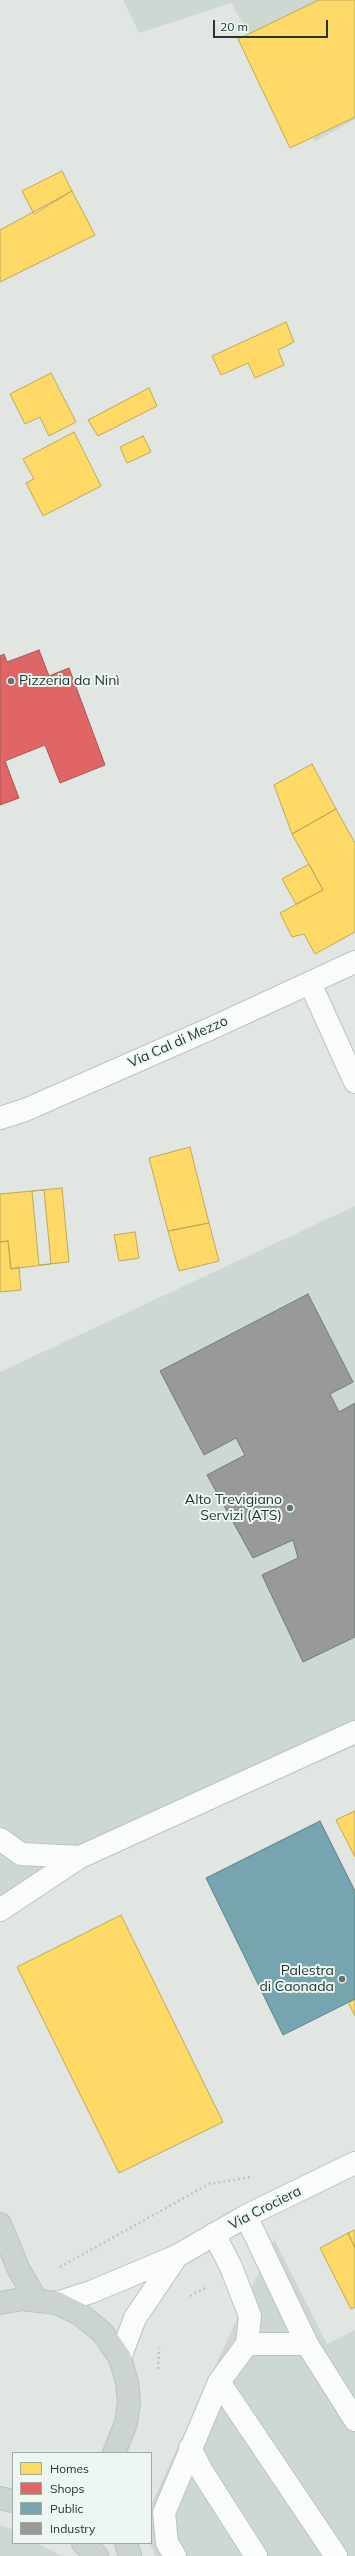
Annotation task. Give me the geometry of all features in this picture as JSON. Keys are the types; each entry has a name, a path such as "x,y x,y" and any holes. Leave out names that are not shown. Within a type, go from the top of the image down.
{"main road":[{"path":"0,2224 19,2270 46,2301"},
{"path":"0,2303 46,2301 81,2315 103,2333 120,2358 127,2382 129,2402 126,2423 114,2452"},
{"path":"0,2498 12,2501"},
{"path":"84,2544 97,2556"},
{"path":"126,2544 130,2556"}],"street":[{"name":"Via Cal di Mezzo","path":"0,1118 25,1110 355,962"},
{"path":"310,983 355,1082"},
{"path":"0,1910 80,1857 355,1732"},
{"path":"0,1839 21,1854 80,1857"},
{"name":"Via Crociera","path":"46,2301 91,2292 177,2256 246,2216 355,2163"},
{"path":"246,2216 307,2344 355,2420"},
{"path":"175,2556 167,2543 164,2513 219,2382 247,2344 250,2316 231,2267 214,2234"},
{"name":"Via Crociera","path":"120,2358 135,2318 177,2256"},
{"path":"247,2344 307,2344"},
{"path":"219,2382 336,2556"},
{"path":"190,2448 203,2473 256,2556"}],"path":[{"path":"59,2267 209,2184 259,2176"},
{"path":"185,2299 209,2286"},
{"path":"158,2376 159,2347"}],"shaded area":[{"path":"123,0 355,0 355,119 315,142 231,3 139,33"},
{"path":"355,1206 355,1746 0,1895 0,1372"},
{"path":"274,2239 327,2344 355,2330 355,2556 156,2556 150,2544 152,2544 152,2503"},
{"path":"0,2525 12,2530 12,2544 39,2544 62,2556 0,2556"}],"building: Homes":[{"path":"319,0 355,0 355,117 290,148 238,39"},
{"path":"62,171 72,191 34,214 22,191"},
{"path":"72,191 95,235 0,282 0,230"},
{"path":"286,322 294,342 278,350 284,365 255,378 248,363 221,375 212,356"},
{"path":"51,373 76,422 49,436 40,417 25,424 10,394"},
{"path":"149,388 157,406 98,436 88,420"},
{"path":"74,432 101,486 43,516 26,483 34,479 23,459"},
{"path":"143,436 151,452 127,463 120,447"},
{"path":"312,764 336,809 292,834 274,785"},
{"path":"336,809 355,843 355,932 315,954 304,934 292,937 280,913 323,890 292,834"},
{"path":"309,864 323,890 296,904 282,879"},
{"path":"190,1147 209,1223 168,1231 149,1158"},
{"path":"62,1188 69,1262 39,1265 32,1191"},
{"path":"44,1190 51,1264 11,1269 8,1241 0,1242 0,1194"},
{"path":"209,1223 219,1261 179,1271 168,1231"},
{"path":"135,1232 139,1258 119,1261 114,1235"},
{"path":"8,1241 11,1269 19,1267 21,1290 0,1292 0,1242"},
{"path":"355,1811 355,1857 336,1820"},
{"path":"121,1915 223,2122 119,2173 17,1967"},
{"path":"355,1999 355,2016 348,2002"},
{"path":"355,2230 355,2248 348,2233"},
{"path":"348,2233 355,2248 355,2307 351,2309 320,2248"}],"building: Shops":[{"path":"39,650 49,676 69,668 105,765 60,783 45,745 5,761 19,798 0,805 0,656 4,654 7,662"}],"building: Public":[{"path":"320,1821 355,1891 355,1999 283,2035 206,1878"}],"building: Industry":[{"name":"Alto Trevigiano Servizi (ATS)","path":"308,1294 353,1382 330,1394 339,1412 355,1403 355,1637 303,1662 262,1575 298,1558 293,1540 253,1558 207,1475 245,1455 236,1438 204,1455 160,1371"}],"place":[{"name":"Pizzeria da Ninì","path":"11,681"},
{"name":"Alto Trevigiano Servizi (ATS)","path":"290,1508"},
{"name":"Palestra di Caonada","path":"342,1979"}]}
